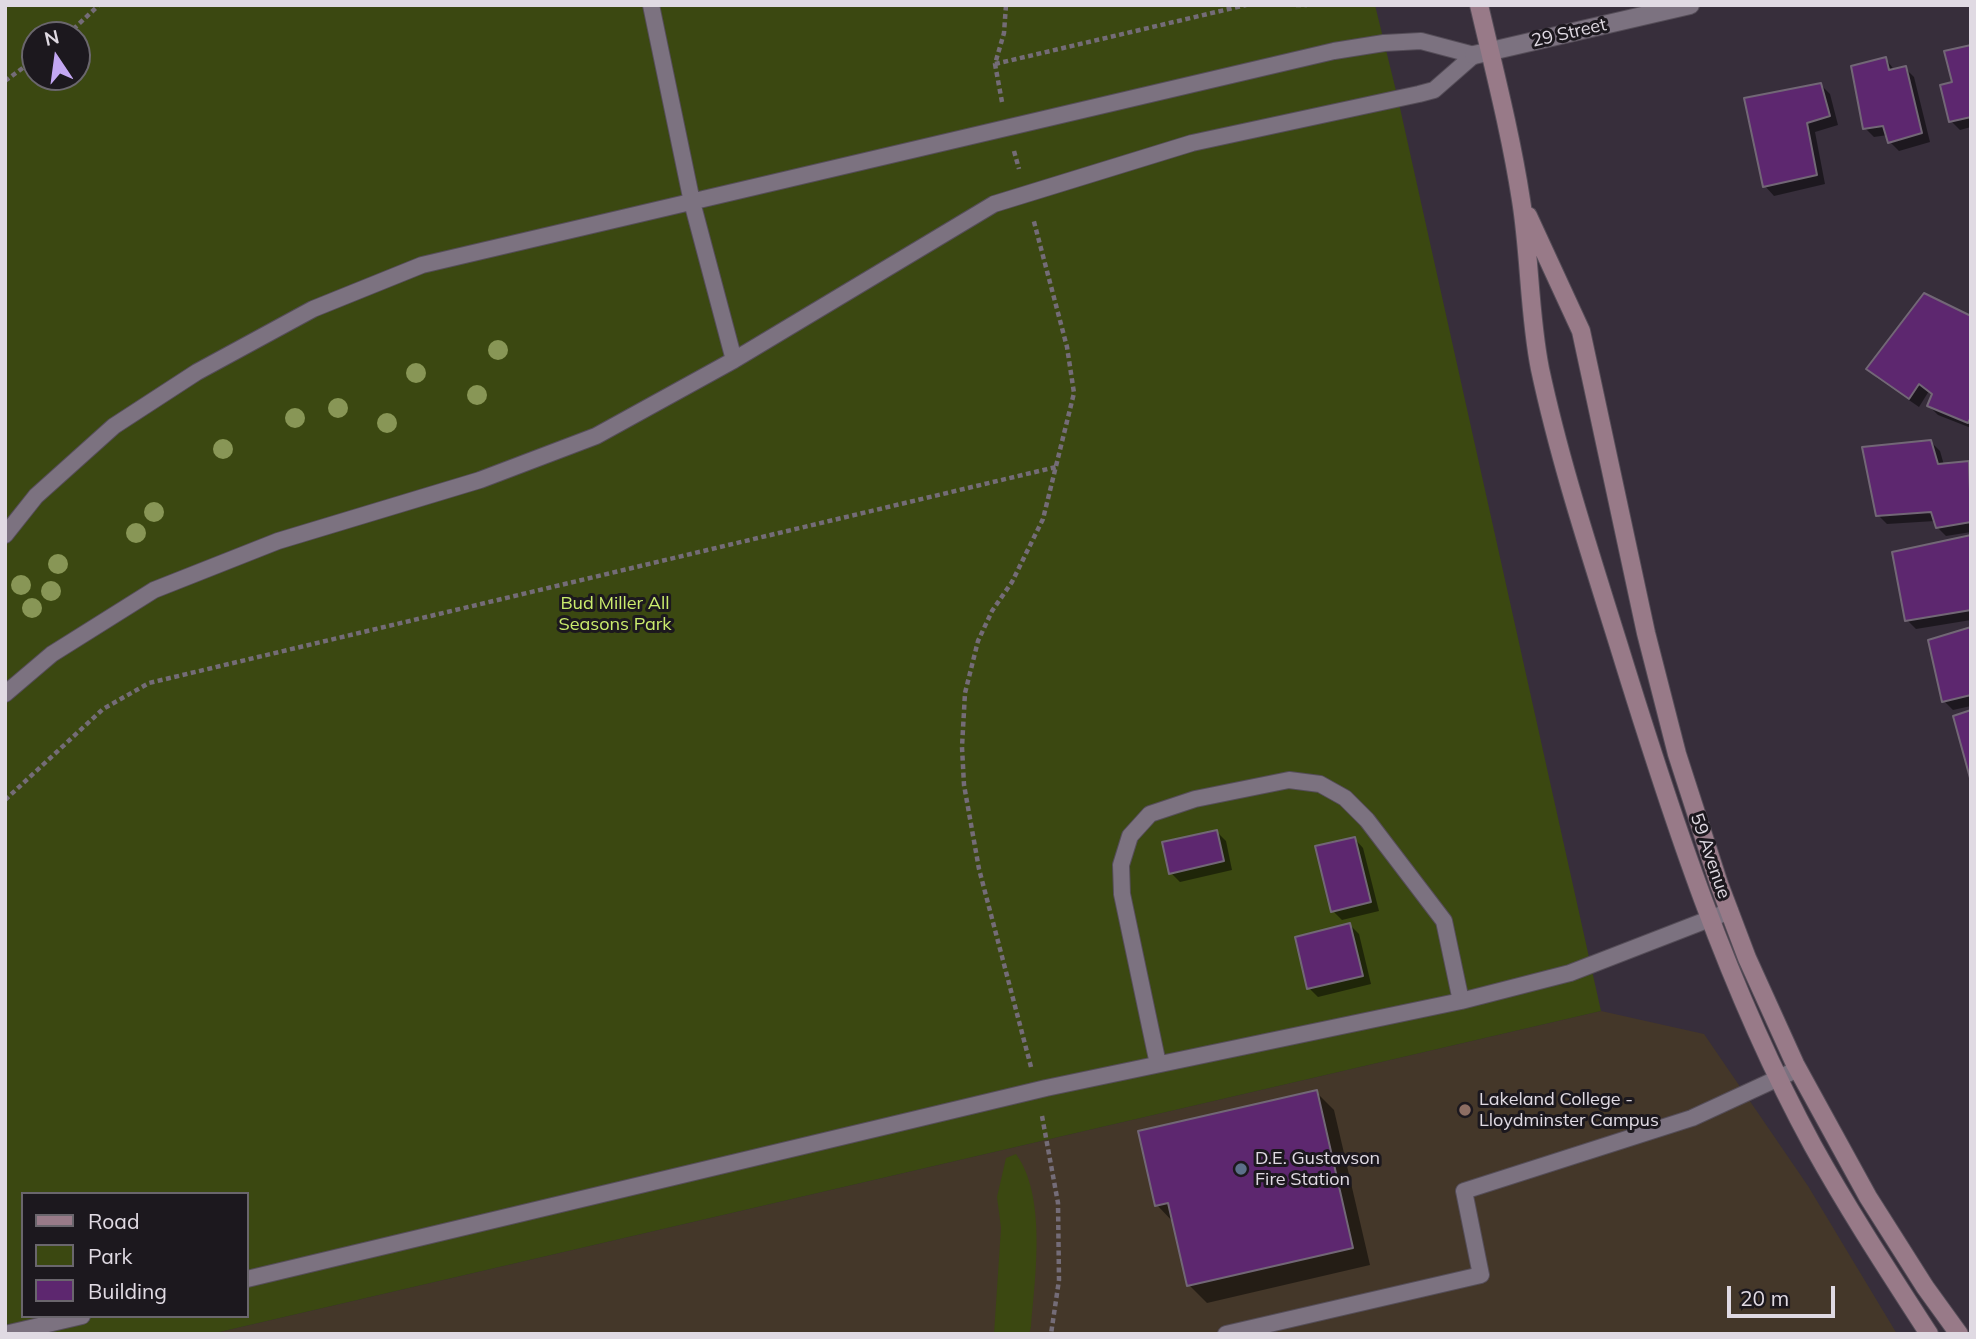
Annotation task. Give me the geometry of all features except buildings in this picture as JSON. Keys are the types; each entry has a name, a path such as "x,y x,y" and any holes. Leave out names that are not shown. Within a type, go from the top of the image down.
{"main road":[{"path":"1479,5 1482,53 1521,200"},
{"name":"59 Avenue","path":"1521,200 1581,331 1646,633 1677,754 1747,958 1798,1069 1868,1197 1925,1287 1959,1334"},
{"name":"59 Avenue","path":"1521,200 1536,344 1556,438 1638,713 1681,842 1736,984 1812,1144 1854,1218 1929,1334"}],"street":[{"name":"29 Street","path":"1482,53 1690,5"}],"lane":[{"path":"651,5 692,202 734,360"},
{"path":"5,535 36,496 114,426 197,372 313,309 422,265 1334,51 1384,43 1421,41 1482,53"},
{"path":"5,694 52,654 154,590 278,541 480,480 596,436 734,360 994,204 1192,143 1434,90 1482,53"},
{"path":"1158,1064 1123,904 1121,865 1130,836 1150,814 1195,799 1289,780 1320,784 1345,798 1367,820 1444,920 1461,1001"},
{"path":"248,1279 1037,1090 1461,1001 1570,974 1730,911"},
{"path":"1226,1334 1481,1275 1464,1191 1692,1118 1798,1069"},
{"path":"5,1334 73,1318"}],"path":[{"path":"82,21 99,5"},
{"path":"1006,5 1004,33 995,64 1009,129 1067,347 1074,393 1043,519 1012,582 992,611 978,641 965,693 962,747 964,785 979,869 1037,1090 1058,1203 1059,1280 1051,1334"},
{"path":"995,64 1246,5"},
{"path":"1296,5 1307,5"},
{"path":"5,81 21,69"},
{"path":"5,800 103,709 149,683 1056,467"}],"shaded area":[{"name":"Lakeland College - Lloydminster Campus","path":"1601,1011 1704,1034 1808,1186 1897,1334 211,1334"}],"green space":[{"name":"Bud Miller All Seasons Park","path":"5,5 1375,5 1601,1011 211,1334 5,1334"},
{"path":"1016,1154 1026,1172 1035,1214 1037,1238 1031,1327 1029,1334 994,1334 1001,1228 997,1197 1006,1158"}],"place":[{"name":"Lakeland College - Lloydminster Campus","path":"1465,1110"},
{"name":"D.E. Gustavson Fire Station","path":"1241,1169"}]}
